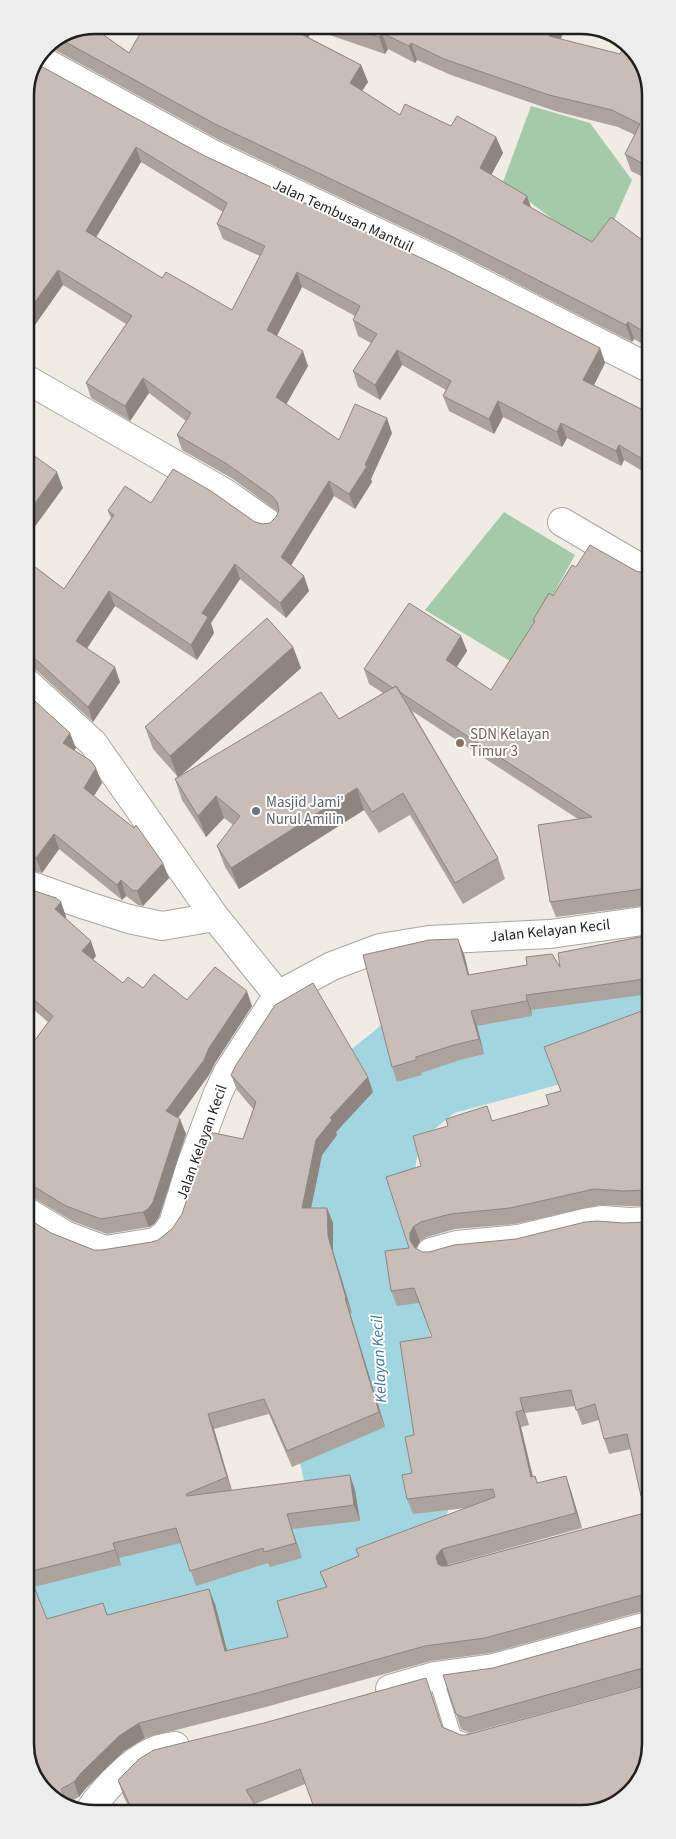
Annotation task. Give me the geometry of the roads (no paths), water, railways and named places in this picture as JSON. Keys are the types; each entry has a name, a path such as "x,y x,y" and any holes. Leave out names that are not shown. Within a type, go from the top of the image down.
{"street":[{"name":"Jalan Tembusan Mantuil","path":"44,62 214,154 450,267 642,364"},
{"path":"34,384 225,494 269,524"},
{"path":"562,522 642,569"},
{"path":"34,689 93,743 216,917 278,996"},
{"path":"34,887 129,919 162,926 216,917"},
{"name":"Jalan Kelayan Kecil","path":"34,1216 65,1235 105,1250 155,1242 165,1235 173,1224 190,1168 218,1093 228,1072 278,996 332,966 380,948 429,940 550,934 642,921"},
{"path":"432,1252 457,1245 518,1239 588,1222 642,1220"},
{"path":"370,1694 435,1676 494,1668 642,1627"},
{"path":"93,1805 135,1762 153,1751 200,1739"}],"lane":[{"path":"435,1676 454,1736 470,1742 476,1742"}],"water":[{"name":"Kelayan Kecil","path":"642,960 642,1060 454,1113 420,1141 413,1180 421,1285 449,1444 451,1501 440,1537 317,1630 34,1744 34,1528 306,1490 298,1454 269,1260 343,1056 399,1011"}],"place":[{"name":"SDN Kelayan Timur 3","path":"460,743"},
{"name":"Masjid Jami' Nurul Amilin","path":"256,811"}]}
